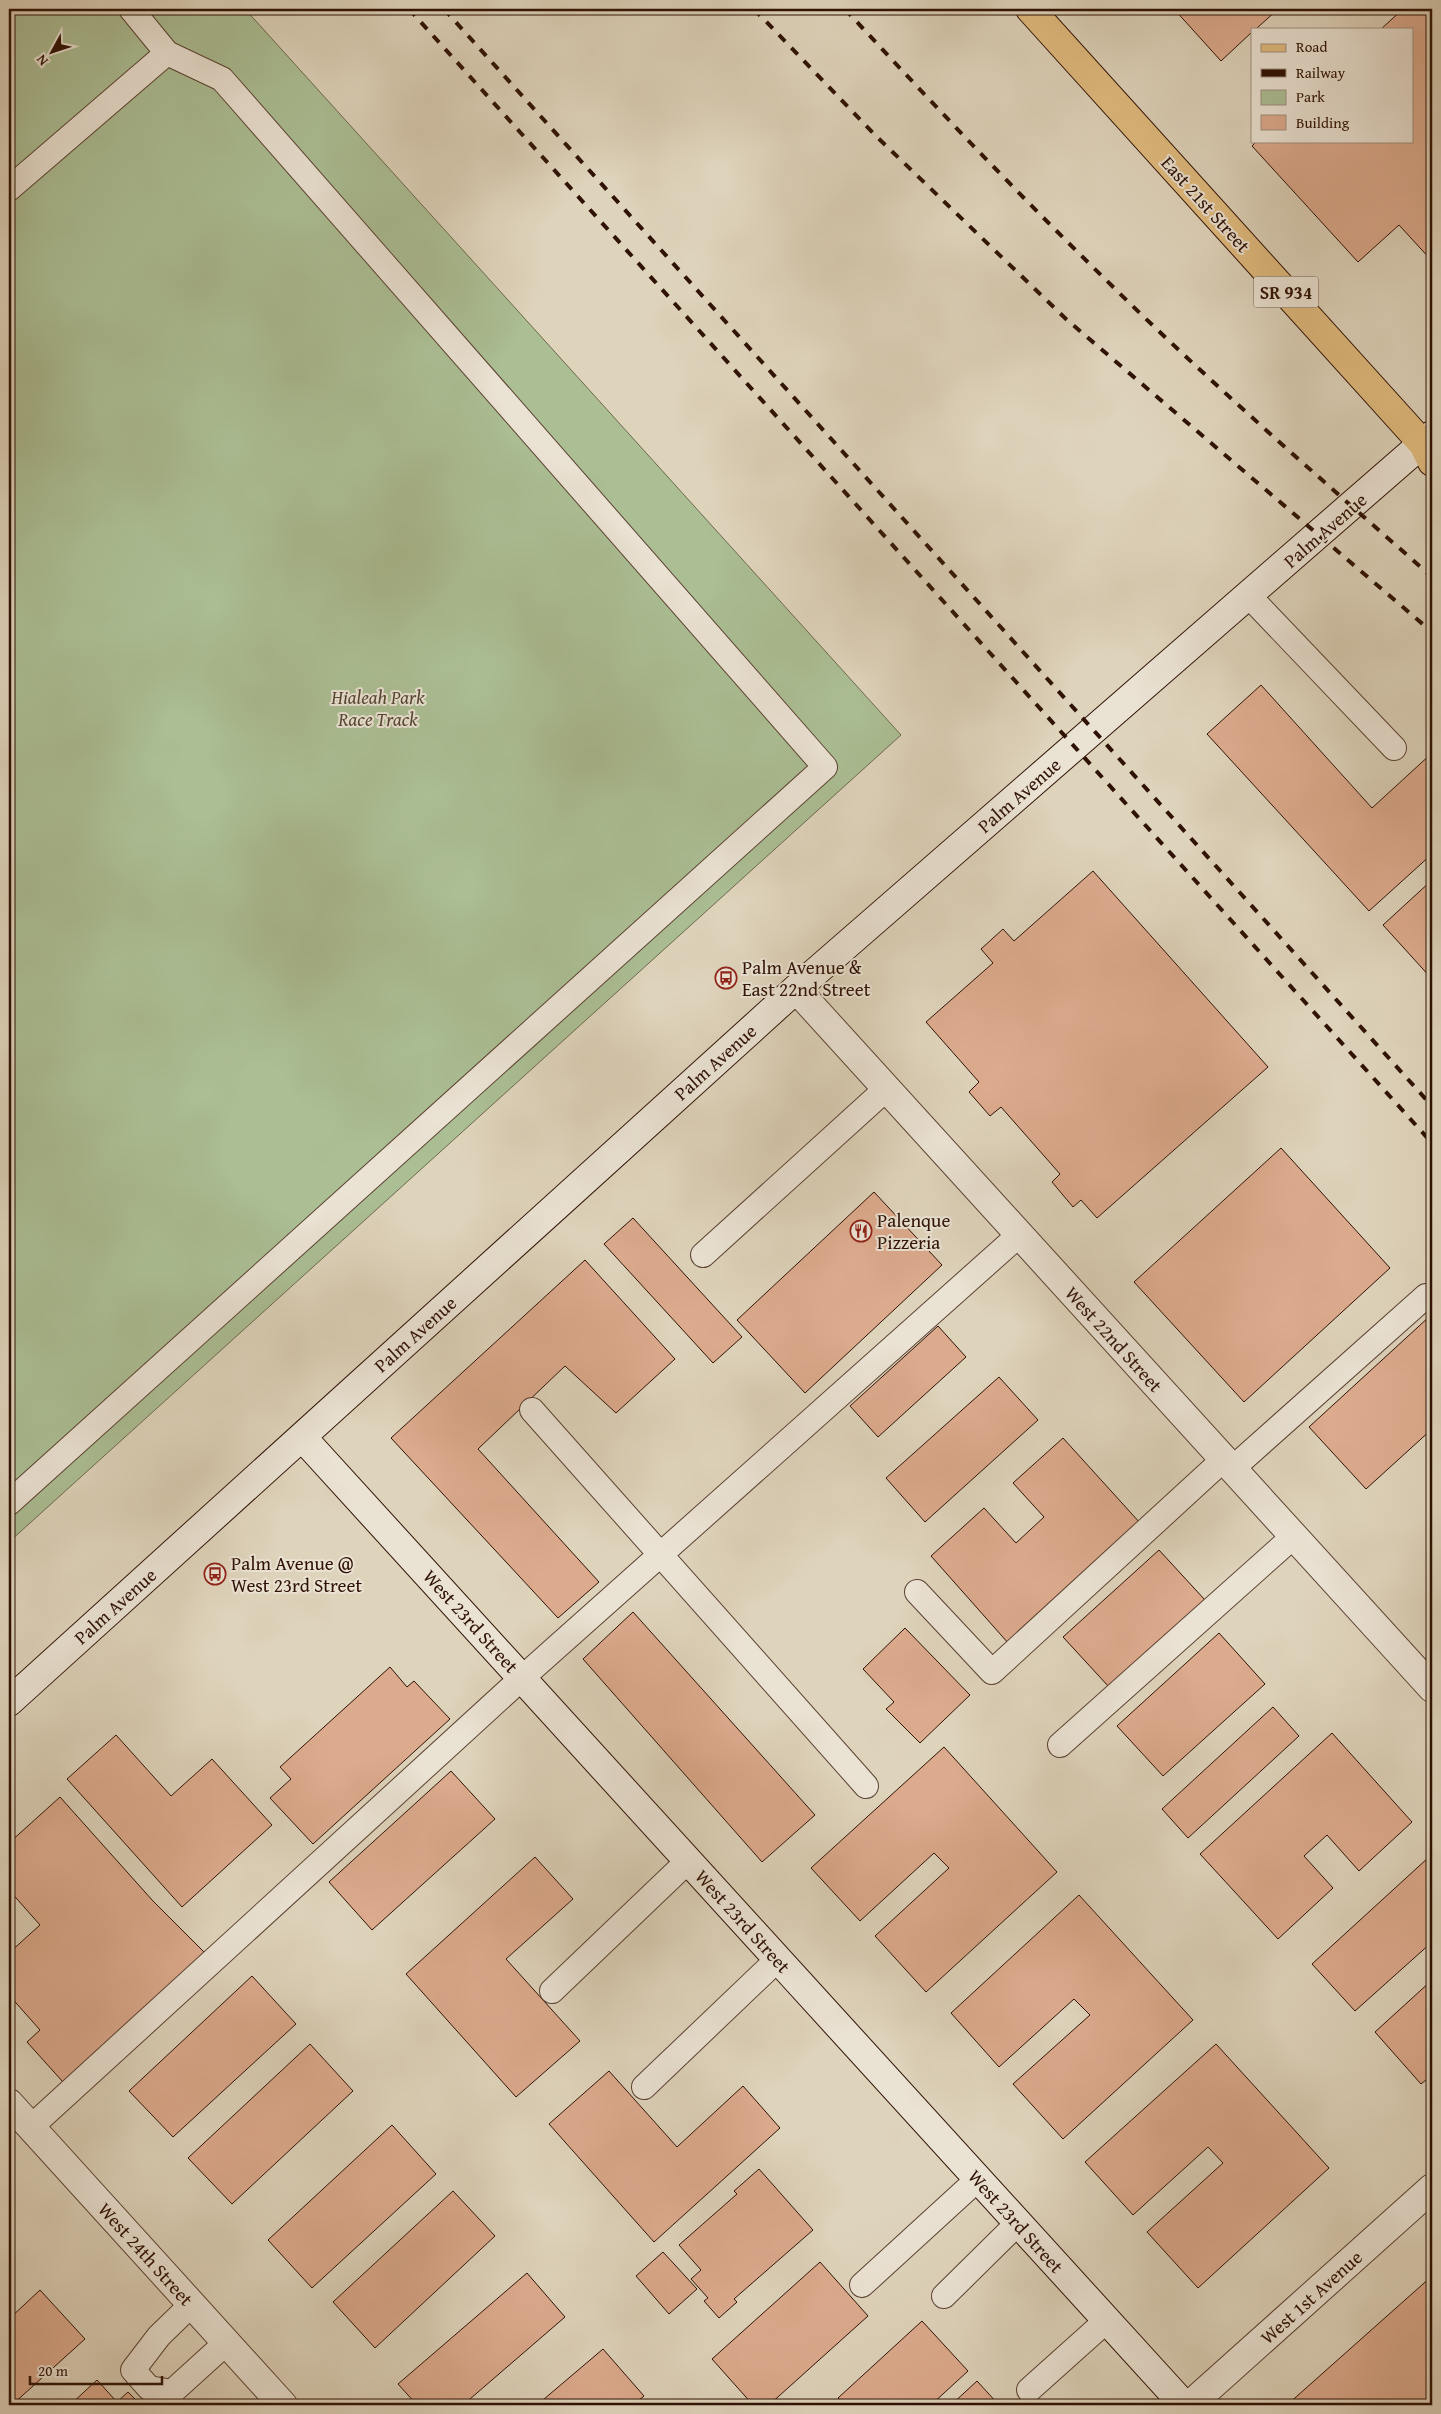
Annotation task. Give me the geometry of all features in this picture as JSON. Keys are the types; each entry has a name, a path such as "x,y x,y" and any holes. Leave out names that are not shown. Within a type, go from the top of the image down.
{"main road":[{"name":"East 21st Street","path":"1030,9 1430,448"}],"street":[{"name":"Palm Avenue","path":"9,1702 796,989 1249,596 1430,448"},
{"name":"West 22nd Street","path":"796,989 1432,1688"},
{"name":"West 23rd Street","path":"302,1437 1184,2405"},
{"name":"West 24th Street","path":"9,2103 283,2405"},
{"name":"West 1st Avenue","path":"1190,2405 1432,2188"}],"lane":[{"path":"9,1503 825,767 222,79 167,53 130,9"},
{"path":"9,189 167,53"},
{"path":"1249,596 1394,748"},
{"path":"703,1255 886,1089"},
{"path":"31,2127 522,1678 1019,1235"},
{"path":"917,1592 992,1672 1228,1464 1426,1296"},
{"path":"532,1410 866,1786"},
{"path":"1060,1745 1294,1536"},
{"path":"552,1991 688,1861"},
{"path":"644,2087 778,1960"},
{"path":"862,2285 978,2179"},
{"path":"944,2296 1018,2223"},
{"path":"192,2304 159,2336 133,2370 149,2388 172,2392 226,2343"},
{"path":"1029,2390 1106,2321"}],"green space":[{"name":"Hialeah Park Race Track","path":"9,9 245,9 901,735 9,1542"}],"building":[{"path":"1174,9 1278,9 1257,28 1251,28 1251,33 1221,61"},
{"path":"1403,9 1432,9 1432,261 1399,225 1358,262 1252,146 1256,142 1414,142 1414,28 1382,28"},
{"path":"1261,685 1372,808 1432,753 1432,854 1369,911 1207,734"},
{"path":"1093,871 1268,1067 1097,1218 1081,1200 1073,1207 1052,1182 1060,1174 1001,1107 990,1116 969,1092 979,1082 926,1022 993,963 981,949 1003,929 1014,941"},
{"path":"1432,880 1432,979 1383,925"},
{"path":"1281,1148 1390,1268 1244,1402 1134,1282"},
{"path":"874,1192 942,1265 805,1393 737,1320"},
{"path":"633,1218 742,1337 713,1363 604,1244"},
{"path":"585,1260 675,1359 616,1413 565,1366 478,1449 599,1582 558,1618 391,1438"},
{"path":"1430,1316 1432,1319 1432,1429 1366,1489 1309,1427"},
{"path":"938,1326 966,1357 878,1437 850,1406"},
{"path":"999,1377 1038,1420 925,1522 886,1478"},
{"path":"1063,1438 1141,1524 1009,1644 931,1556 984,1508 1016,1543 1044,1517 1013,1483"},
{"path":"1159,1550 1205,1600 1109,1687 1063,1637"},
{"path":"633,1612 815,1815 762,1862 583,1659"},
{"path":"905,1628 970,1695 920,1743 886,1709 894,1702 863,1669"},
{"path":"1219,1633 1265,1684 1163,1776 1117,1726"},
{"path":"390,1667 407,1687 414,1681 450,1719 313,1844 270,1798 291,1779 280,1767"},
{"path":"1273,1707 1299,1736 1188,1838 1162,1809"},
{"path":"1332,1733 1412,1822 1359,1871 1327,1835 1304,1856 1333,1888 1278,1939 1200,1854"},
{"path":"116,1735 171,1796 212,1759 272,1825 182,1907 67,1779"},
{"path":"944,1747 1057,1872 926,1992 875,1936 949,1868 934,1853 860,1921 811,1868"},
{"path":"451,1771 495,1819 372,1930 329,1882"},
{"path":"60,1797 153,1901 205,1953 63,2082 27,2042 40,2030 9,1995 9,1953 40,1925 9,1890 9,1843"},
{"path":"535,1857 573,1899 506,1959 580,2041 516,2097 406,1974"},
{"path":"1429,1857 1432,1861 1432,1942 1355,2011 1312,1964"},
{"path":"1079,1895 1193,2020 1063,2139 1013,2084 1090,2015 1074,1999 999,2067 951,2013"},
{"path":"252,1976 296,2024 173,2137 129,2091"},
{"path":"1432,1980 1432,2075 1421,2084 1375,2032"},
{"path":"310,2044 353,2091 232,2204 188,2158"},
{"path":"1216,2044 1329,2168 1198,2288 1147,2232 1223,2163 1208,2147 1133,2215 1085,2162"},
{"path":"609,2071 677,2147 743,2086 780,2128 654,2242 549,2124"},
{"path":"392,2125 436,2174 312,2288 268,2240"},
{"path":"759,2169 813,2230 734,2299 737,2302 719,2318 704,2301 708,2298 691,2279 701,2270 679,2245 737,2194 734,2191"},
{"path":"453,2191 495,2236 375,2348 333,2302"},
{"path":"663,2252 697,2289 669,2314 636,2276"},
{"path":"820,2262 868,2316 769,2405 753,2405 712,2359"},
{"path":"527,2273 565,2317 463,2405 417,2405 398,2384"},
{"path":"1432,2276 1432,2399 1426,2405 1287,2405"},
{"path":"40,2290 85,2339 12,2405 9,2405 9,2319"},
{"path":"922,2321 968,2371 931,2405 845,2405 838,2398"},
{"path":"603,2349 644,2396 633,2405 537,2405"},
{"path":"97,2380 117,2402 128,2392 141,2405 70,2405"},
{"path":"977,2381 999,2405 951,2405"}],"railway":[{"path":"409,9 1432,1143"},
{"path":"444,9 1432,1106"},
{"path":"754,9 876,136 1066,319 1432,632"},
{"path":"845,9 1005,179 1144,317 1266,430 1432,577"}],"place":[{"name":"Palm Avenue & East 22nd Street","path":"726,978"},
{"name":"Palenque Pizzeria","path":"861,1231"},
{"name":"Palm Avenue @ West 23rd Street","path":"215,1574"}]}
